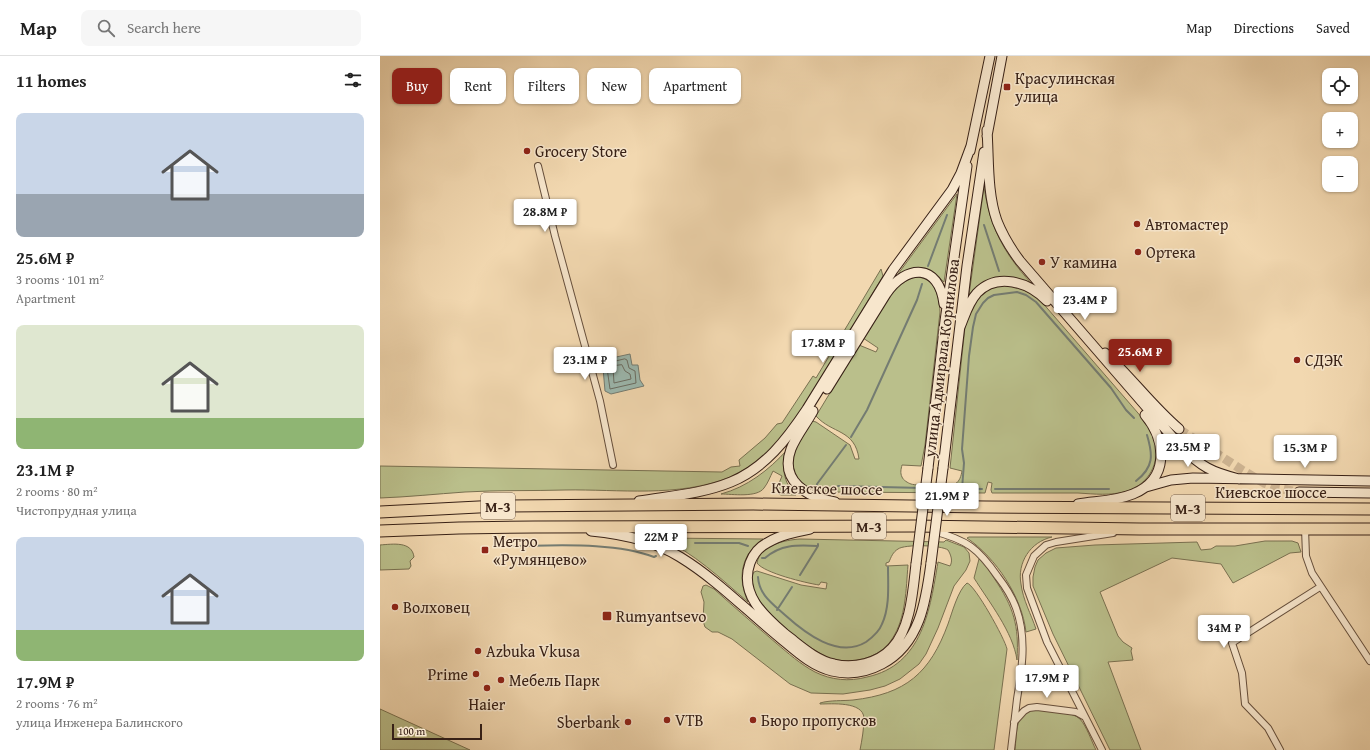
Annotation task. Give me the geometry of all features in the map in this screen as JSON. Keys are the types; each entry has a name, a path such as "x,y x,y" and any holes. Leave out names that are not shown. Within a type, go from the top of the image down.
{"highway":[{"name":"Киевское шоссе","path":"380,512 498,506 616,504 852,504 1370,509"},
{"name":"М-3","path":"380,532 459,528 823,526 1140,529 1370,529"}],"main road":[{"name":"улица Адмирала Корнилова","path":"823,526 790,534 766,543 751,559 747,581 753,600 766,617 804,649 827,662 841,666 861,665 877,659 892,648 900,637 906,623 909,609 916,564 945,321 963,188 990,56"},
{"name":"улица Адмирала Корнилова","path":"535,527 608,533 630,537 660,546 679,556 703,573 806,659 824,669 840,673 862,672 875,668 892,658 903,649 912,635 922,612 926,597 967,266 987,130 1002,56"},
{"path":"987,130 992,197 997,220 1001,232 1020,261 1160,425 1196,462 1213,471 1239,479"},
{"path":"616,504 673,496 725,484 754,469 776,450 794,429 807,409 893,270 949,194 960,173 971,146"},
{"path":"852,504 823,499 804,492 798,486 791,476 788,465 788,456 793,444 884,297 898,280 906,275 918,272 927,274 935,279 944,298 945,321"},
{"path":"960,327 973,298 978,292 990,284 1003,281 1015,282 1030,287 1042,296 1145,416 1156,431 1161,447 1160,463 1152,480 1142,489"},
{"path":"1084,337 1122,369 1155,406 1179,429"},
{"path":"1054,507 1119,498 1170,480 1193,478 1370,481"},
{"path":"1299,492 1370,494"}],"street":[{"path":"538,166 555,236 600,401 613,465"},
{"path":"914,526 947,535 967,543 975,549 994,570 1015,604 1020,623 1023,653 1011,750"},
{"path":"1305,528 1306,556 1312,573 1370,662"},
{"path":"1102,750 1047,642 1027,588 1026,575 1034,556 1046,545 1056,542 1140,529"},
{"path":"1280,750 1268,728 1245,704 1242,673 1232,643 1320,587"},
{"path":"1014,723 1024,710 1037,707 1076,712 1087,719"}],"green space":[{"path":"984,187 990,215 999,238 1005,250 1031,283 1004,277 991,279 975,289 969,295"},
{"path":"957,194 944,282 935,273 926,268 916,268 898,274"},
{"path":"881,269 883,276 797,417 781,438 763,456 742,471 730,477 710,484 669,490 490,491 380,498 380,466 722,472 731,467 740,466 739,460 765,438 777,424 782,423 813,376 816,378"},
{"path":"915,277 927,280 935,288 940,312 925,445 921,466 902,465 901,474 904,480 915,485 940,486 955,484 961,477 962,471 950,468 965,327 976,301 983,293 991,288 999,286 1017,287 1041,301 1144,420 1153,435 1156,449 1154,465 1147,478 1135,488 1115,494 992,493 992,483 988,482 985,493 826,492 811,490 802,484 798,480 794,470 793,459 798,445 812,421 816,422 850,445 855,459 859,459 857,449 848,437 822,422 816,416 859,345 876,352 878,348 863,338 884,303 898,287"},
{"path":"787,450 784,462 784,474 788,485 796,495 781,495 777,493 777,488 782,476 773,471 767,484 761,491 744,495 721,494 740,487 757,477"},
{"path":"1052,537 1037,544 1031,549 1023,561 1021,568 1020,576 1022,590 1036,629 1026,632 1024,619 1019,605 1006,579 988,556 967,538"},
{"path":"661,538 763,539 750,552 743,567 743,584 748,602 696,559 685,551"},
{"path":"800,539 944,542 946,540 964,547 969,553 970,561 966,570 954,586 938,628 926,654 919,664 900,679 885,686 843,694 811,693 790,684 732,639 718,632 712,632 705,627 703,621 704,602 701,592 703,586 706,585 714,589 794,658 821,675 847,680 860,679 886,671 901,661 912,648 927,616 938,562 950,566 951,564 951,558 948,550 931,546 908,546 898,549 891,556 889,562 886,563 886,566 908,565 903,613 897,631 887,646 872,656 864,659 846,661 829,658 819,653 792,634 765,608 756,595 752,583 754,572 757,571 801,585 826,589 827,583 821,582 819,585 796,580 776,574 761,567 757,563 759,557 768,548 781,542"},
{"path":"1265,541 1292,541 1298,543 1301,552 1290,553 1233,583 1221,564 1172,558 1100,592 1118,636 1123,642 1132,648 1131,651 1133,660 1108,662 1141,750 1110,750 1053,634 1033,586 1033,577 1038,560 1046,553 1056,548 1095,545 1197,542 1201,550 1211,549 1216,546 1235,546"},
{"path":"380,545 401,545 410,548 414,557 410,561 411,566 409,569 380,570"},
{"path":"979,559 991,573 1011,608 1016,627 1017,660 1015,649 1006,628 974,578"},
{"path":"967,583 971,586 989,613 1007,649 994,750 860,750 864,722 862,713 853,706 820,703 872,697 902,686 914,678 933,656 941,641 958,596"},
{"path":"380,709 470,750 380,750"},
{"path":"1037,709 1076,716 1085,726 1096,750 1015,750 1020,718 1024,714"}],"water":[{"path":"630,354 632,365 638,365 640,380 644,386 611,394 605,391 603,368 607,359"}],"waterway":[{"path":"928,266 947,215"},
{"path":"984,225 999,271"},
{"path":"851,437 867,410 917,300 922,284"},
{"path":"962,489 964,463 962,449 969,356 973,327 976,314 983,303 994,295 1017,292 1026,295 1036,302 1111,388 1126,410 1134,418"},
{"path":"1136,481 1142,476 1149,466 1151,455 1147,435"},
{"path":"817,487 817,484 846,445"},
{"path":"838,486 923,488"},
{"path":"927,488 937,488"},
{"path":"943,488 982,489"},
{"path":"995,489 1109,489"},
{"path":"695,543 739,543 748,546"},
{"path":"762,558 765,558 777,550 790,546 818,546 818,544"},
{"path":"507,546 601,546 638,552 654,557 656,556"},
{"path":"800,575 818,546"},
{"path":"758,577 761,589 767,599 793,622 822,642 833,646 844,647 855,646 866,642 876,634 881,627 885,617 887,603 888,567"},
{"path":"777,610 792,587"}],"tunnel":[{"path":"1179,429 1264,483 1277,488 1299,492"}],"place":[{"name":"Красулинская улица","path":"1007,87"},
{"name":"Grocery Store","path":"527,151"},
{"name":"Автомастер","path":"1137,224"},
{"name":"Ортека","path":"1138,252"},
{"name":"У камина","path":"1042,262"},
{"name":"СДЭК","path":"1297,360"},
{"name":"Метро «Румянцево»","path":"485,550"},
{"name":"Волховец","path":"395,607"},
{"name":"Rumyantsevo","path":"607,616"},
{"name":"Azbuka Vkusa","path":"478,651"},
{"name":"Prime","path":"476,674"},
{"name":"Мебель Парк","path":"501,680"},
{"name":"Haier","path":"487,688"},
{"name":"VTB","path":"667,720"},
{"name":"Бюро пропусков","path":"753,720"},
{"name":"Sberbank","path":"628,722"}]}
